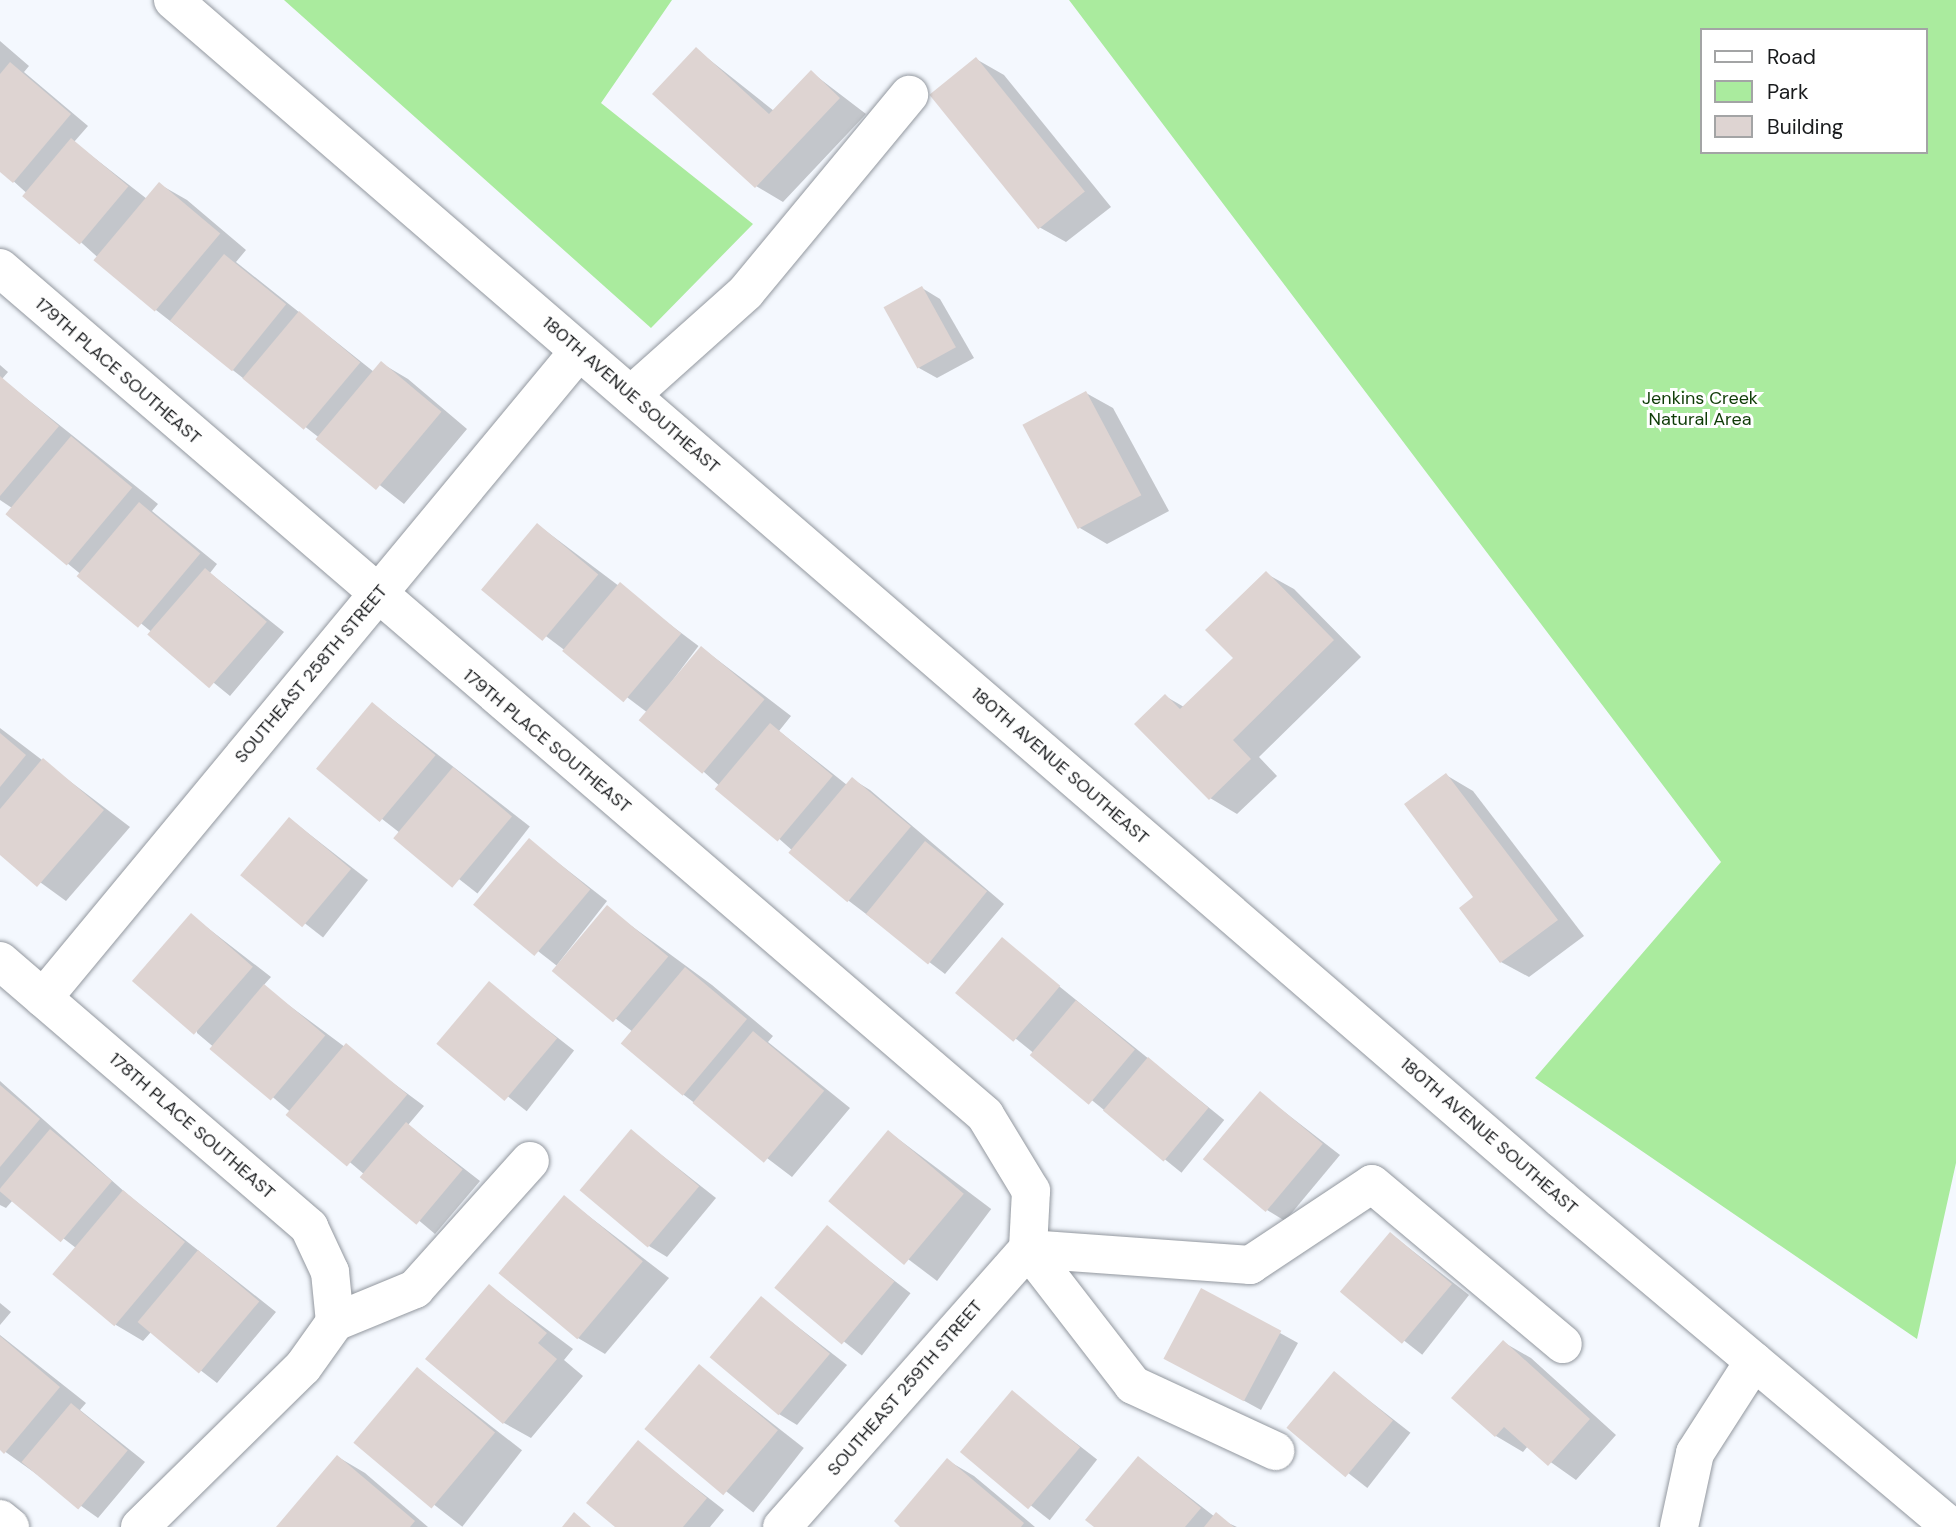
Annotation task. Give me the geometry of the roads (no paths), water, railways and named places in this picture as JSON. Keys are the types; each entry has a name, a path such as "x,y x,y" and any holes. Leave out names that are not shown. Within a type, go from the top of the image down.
{"street":[{"name":"180TH AVENUE SOUTHEAST","path":"173,0 1755,1361 1940,1517"},
{"path":"631,395 746,292 909,95"},
{"name":"179TH PLACE SOUTHEAST","path":"0,268 376,596 985,1115 1031,1191 1028,1249"},
{"name":"SOUTHEAST 258TH STREET","path":"43,998 579,351"},
{"name":"178TH PLACE SOUTHEAST","path":"0,961 309,1227 330,1272 335,1322"},
{"path":"140,1527 303,1367 335,1322 415,1289 530,1161"},
{"path":"1028,1249 1250,1265 1372,1184 1563,1344"},
{"path":"1028,1249 1133,1385 1275,1451"},
{"name":"SOUTHEAST 259TH STREET","path":"782,1527 1028,1249"},
{"path":"1679,1527 1695,1453 1755,1361"},
{"path":"0,1519 10,1527"}],"park label":[{"name":"Jenkins Creek Natural Area","path":"1700,409"}]}
